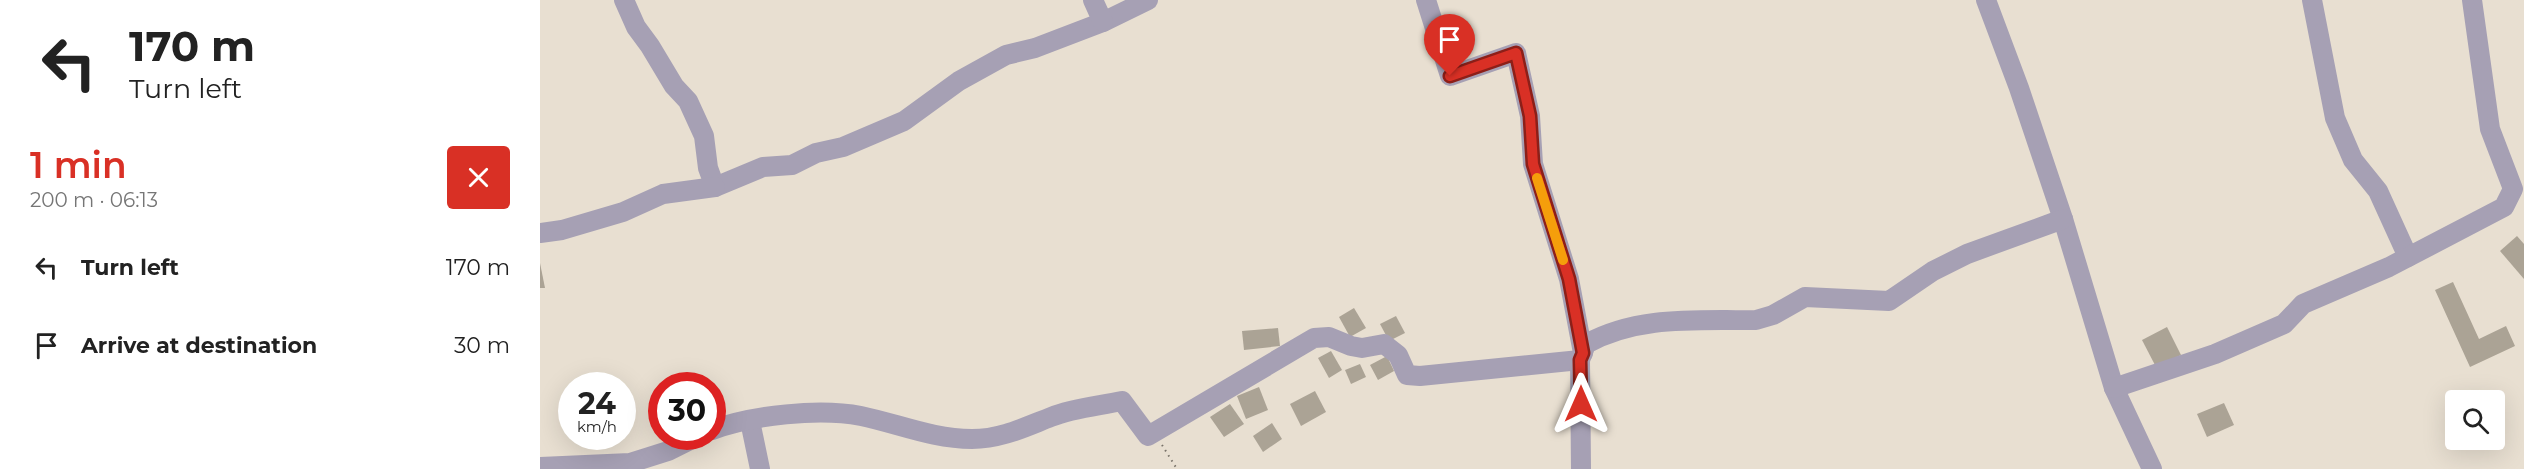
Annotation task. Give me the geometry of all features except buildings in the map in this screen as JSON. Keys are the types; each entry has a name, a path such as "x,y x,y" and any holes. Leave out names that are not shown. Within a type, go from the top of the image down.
{"street":[{"path":"624,0 636,27 674,86 688,101 704,136 708,168 716,187"},
{"path":"1093,0 1103,22"},
{"path":"540,233 562,230 623,213 663,194 716,187 763,167 792,165 816,153 843,147 904,121 959,81 1006,55 1035,48 1103,22 1148,0"},
{"path":"1426,0 1450,76 1516,53 1530,116 1533,164 1569,279 1582,356 1581,469"},
{"path":"1986,0 2019,88 2063,219 2114,388 2152,469"},
{"path":"2312,0 2335,118 2354,160 2378,191 2408,257"},
{"path":"2114,388 2235,346 2284,324 2303,304 2408,257 2504,207 2513,189 2490,129 2472,0"},
{"path":"1582,356 1586,344 1605,334 1646,322 1756,320 1773,315 1805,297 1889,301 1933,271 1967,254 2063,219"},
{"path":"726,425 815,412 860,416 945,439 975,439 1026,428 1052,416 1122,401 1148,436 1314,339 1322,337 1362,348 1384,344 1398,355 1407,375 1420,376 1582,356"},
{"path":"750,421 760,469"},
{"path":"540,467 630,463 670,450"}],"path":[{"path":"1154,433 1177,469"}],"slow traffic":[{"path":"1537,178 1563,260"}],"route":[{"path":"1450,76 1516,53 1530,116 1533,164 1569,279 1583,353 1580,360 1581,404"}]}
